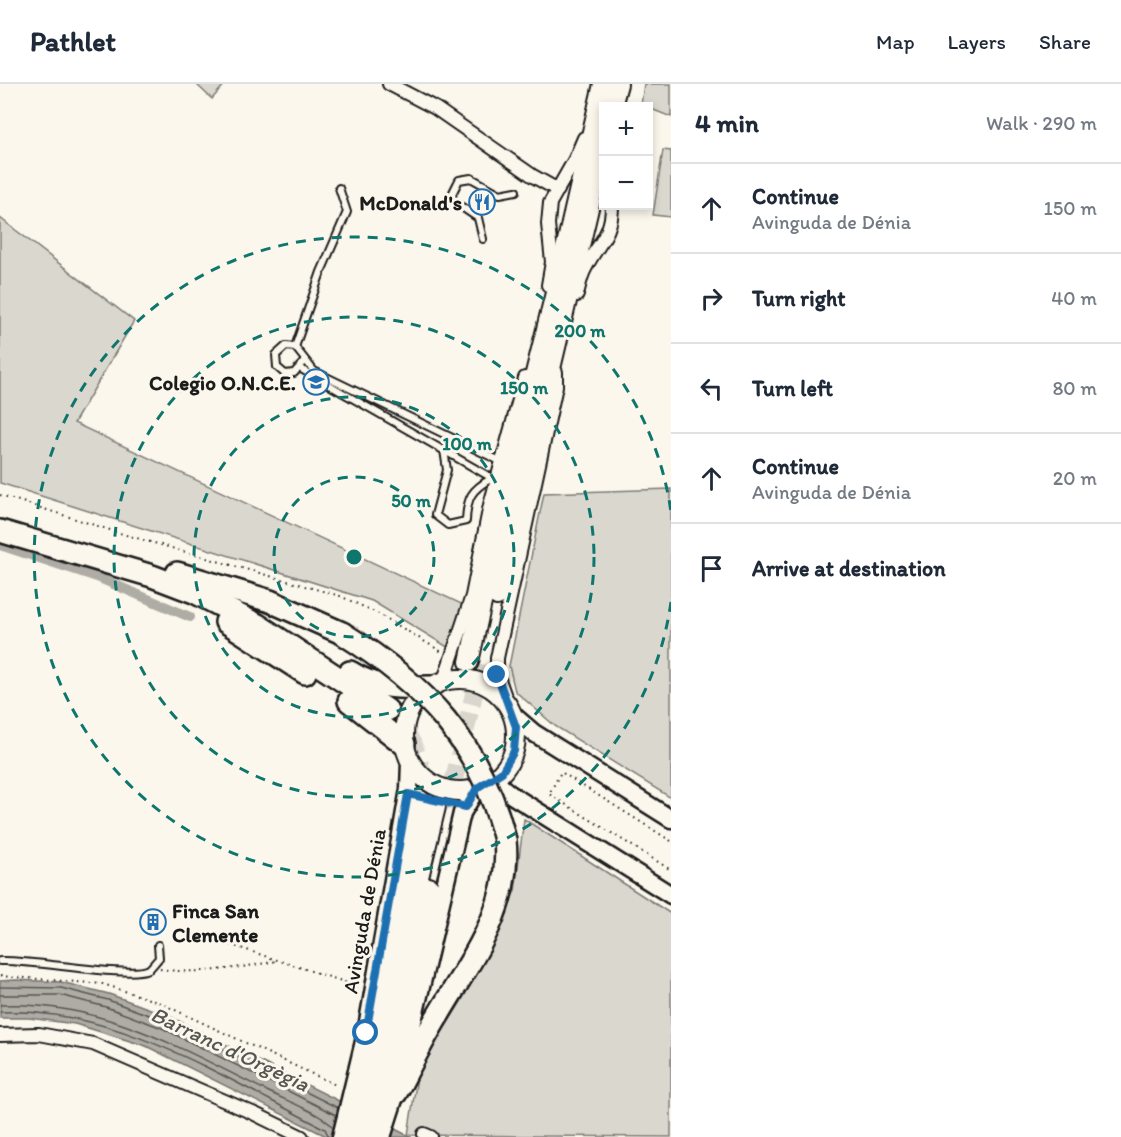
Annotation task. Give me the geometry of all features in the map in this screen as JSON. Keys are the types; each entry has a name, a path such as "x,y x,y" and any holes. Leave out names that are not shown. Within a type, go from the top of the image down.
{"highway":[{"path":"0,519 232,600 276,624 370,684 388,688 437,683"},
{"path":"0,531 270,601 342,633 406,677 454,729 480,770 498,812 507,859 503,892 488,929 396,1093"},
{"path":"128,565 229,609 288,644 387,710"},
{"path":"128,565 226,622 351,702 407,753"},
{"path":"381,1036 385,974 434,806"}],"main road":[{"path":"592,192 594,122 603,84"},
{"path":"613,102 618,84"},
{"path":"467,661 574,240 592,192 600,156"},
{"path":"549,339 563,320 574,240"},
{"path":"463,678 485,684 510,710 516,733 514,751 509,762 485,784 448,790 420,775 407,753 403,730 408,711 419,695 437,683 463,678"},
{"name":"Avinguda de Dénia","path":"356,1137 367,1111 434,806"},
{"name":"Avinguda de Dénia","path":"371,1137 367,1111 381,1036"}],"street":[{"path":"389,84 435,108 533,176 558,190 592,192"},
{"path":"618,84 620,102"},
{"path":"594,122 550,202 548,225 552,262 544,303 556,386 497,658 497,675 510,710 534,733 671,819"},
{"path":"563,320 576,296 585,267 600,249 606,236 612,210"},
{"path":"548,225 557,235 574,240 595,242 606,236"},
{"path":"437,683 467,661 472,596 494,481 502,462 531,356 549,339"},
{"name":"Avinguda de Dénia","path":"341,1137 367,1111 366,1033 408,794 407,753"},
{"path":"367,1111 396,1093 462,813 485,784 510,794 671,895"},
{"path":"0,1035 39,1034 93,1044 244,1109 302,1137"}],"lane":[{"path":"483,239 478,218 453,201 452,194 459,180 471,178 500,194 516,191"},
{"path":"295,347 321,272 347,212 339,188"},
{"path":"295,347 286,346 281,349 276,361 285,374 301,369 494,481"},
{"path":"295,347 314,371 502,462"},
{"path":"301,369 304,361"},
{"path":"444,450 447,470 435,515 448,525 466,521 466,502 477,486 494,481"},
{"path":"0,961 21,960 129,973 149,969 159,958 158,945"}],"path":[{"path":"0,495 126,535 340,596 467,661"},
{"path":"671,841 561,772 549,794 671,870"},
{"path":"179,928 365,989"},
{"path":"160,969 181,972 224,970 279,961"},
{"path":"0,976 103,984 158,1002 367,1111"}],"shaded area":[{"path":"196,84 225,84 212,99"},
{"path":"644,84 671,84 671,117 653,110 653,102 641,102"},
{"path":"663,150 671,151 671,217 653,215"},
{"path":"0,218 134,321 74,423 468,607 449,648 372,601 0,483"},
{"path":"671,489 671,798 555,726 515,691 509,666 544,493"},
{"path":"524,819 671,914 671,1137 408,1135 418,1071 461,1002 515,891"}],"water":[{"name":"Barranc d'Orgègia","path":"0,981 61,982 109,994 167,1015 411,1137 328,1137 146,1046 75,1024 29,1018 0,1018"}],"waterway":[{"path":"0,545 97,577 190,617"}],"tunnel":[{"path":"447,809 481,664"},
{"path":"387,710 403,730 415,752 420,775 419,801"}],"place":[{"name":"McDonald's","path":"482,202"},
{"name":"Colegio O.N.C.E.","path":"316,382"},
{"name":"Finca San Clemente","path":"153,922"}],"route":[{"path":"366,1033 408,794 466,807 477,788 493,780 502,772 514,751 516,727 497,675"}]}
